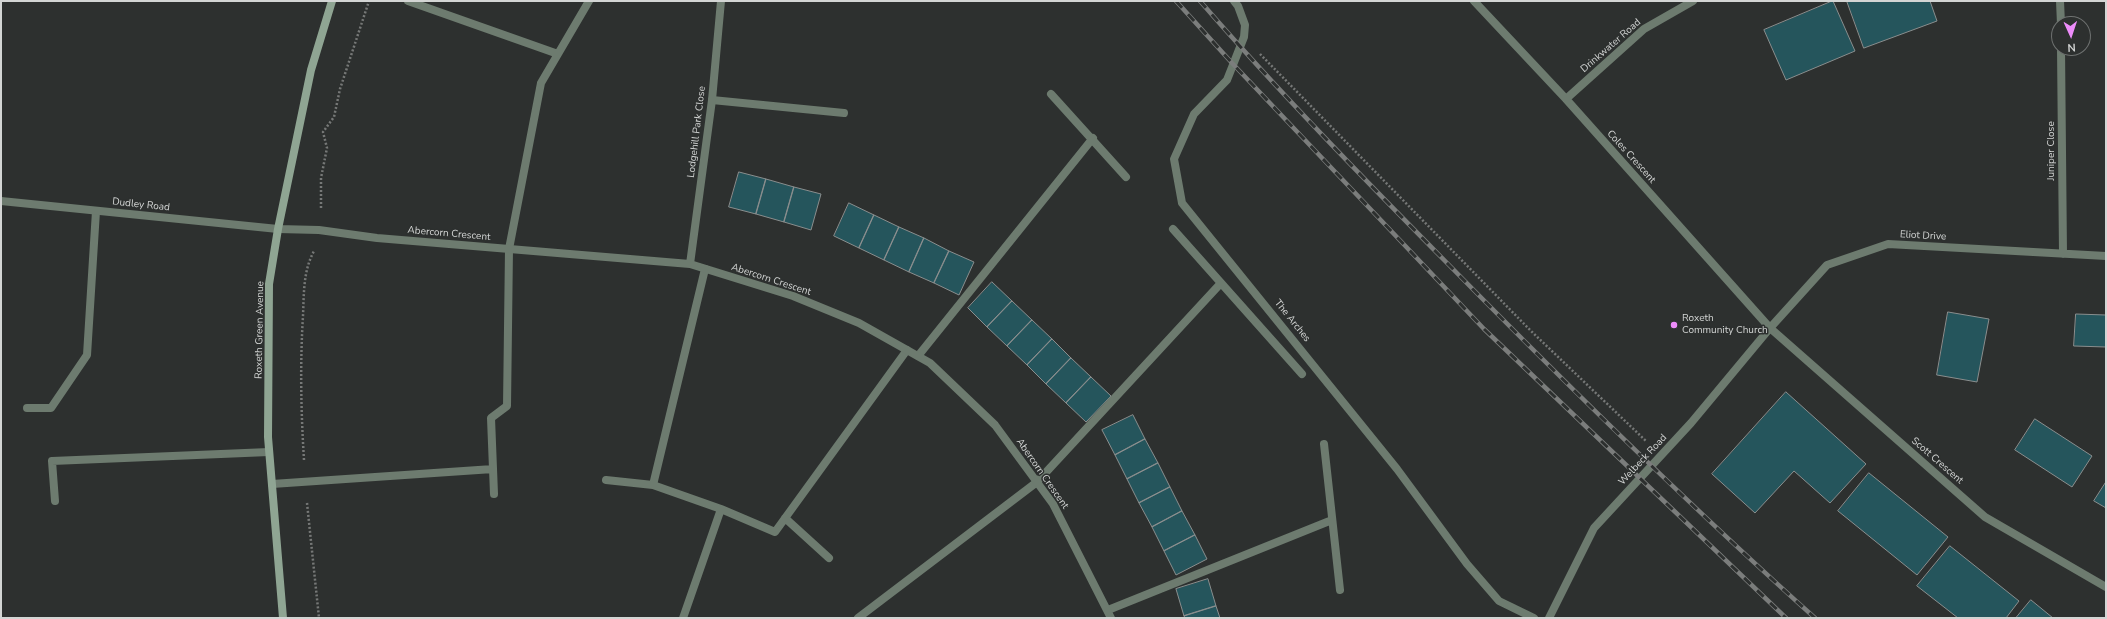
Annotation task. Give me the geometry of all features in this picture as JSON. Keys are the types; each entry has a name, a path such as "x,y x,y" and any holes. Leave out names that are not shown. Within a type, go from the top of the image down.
{"street":[{"name":"Roxeth Green Avenue","path":"283,618 268,437 269,284 278,229 311,70 332,1"},
{"path":"408,1 558,54"},
{"path":"494,494 491,418 507,406 509,249 541,83 589,1"},
{"name":"Lodgehill Park Close","path":"690,264 712,100 721,1"},
{"name":"The Arches","path":"1234,1 1238,6 1245,25 1244,37 1227,80 1194,114 1174,158 1182,203 1392,462 1467,564 1499,601 1534,618"},
{"name":"Coles Crescent","path":"1474,1 1566,100 1770,328"},
{"name":"Drinkwater Road","path":"1566,100 1644,29 1693,1"},
{"path":"2060,1 2061,16"},
{"name":"Juniper Close","path":"2061,56 2062,254"},
{"path":"1051,94 1093,138 1126,177"},
{"path":"712,100 844,113"},
{"path":"918,356 1093,138"},
{"name":"Dudley Road","path":"1,201 278,229"},
{"path":"27,408 51,408 87,355 96,211"},
{"name":"Abercorn Crescent","path":"278,229 319,230 377,238 690,264 793,296 859,323 930,363 995,425 1053,504 1109,614"},
{"path":"1173,229 1302,374"},
{"name":"Eliot Drive","path":"1770,328 1827,265 1888,244 2106,256"},
{"path":"653,485 705,269"},
{"path":"858,618 1037,482 1221,282"},
{"name":"Welbeck Road","path":"1549,618 1594,528 1661,455 1770,328"},
{"name":"Scott Crescent","path":"1770,328 1985,516 2106,587"},
{"path":"606,480 653,485 722,509 775,532 907,350"},
{"path":"1324,444 1340,590"},
{"path":"55,501 52,461 269,452"},
{"path":"272,484 493,469"},
{"path":"683,618 722,509"},
{"path":"785,518 829,558"},
{"path":"1109,614 1332,520"}],"path":[{"path":"321,215 321,178 327,148 323,132 334,117 340,89 369,1"},
{"path":"1244,37 1531,331 1661,455"},
{"path":"316,248 310,259 305,280 301,356 305,482 319,618"}],"building":[{"path":"1833,1 1855,51 1786,80 1764,30"},
{"path":"1847,1 1930,1 1937,21 1864,48"},
{"path":"739,172 766,179 756,214 729,207"},
{"path":"766,179 794,187 784,222 756,214"},
{"path":"794,187 821,194 811,230 784,222"},
{"path":"849,203 874,215 859,248 834,236"},
{"path":"874,215 899,227 884,260 859,248"},
{"path":"899,227 924,238 909,272 884,260"},
{"path":"924,238 949,251 934,283 909,272"},
{"path":"949,251 974,262 959,295 934,283"},
{"path":"992,282 1012,301 987,327 968,308"},
{"path":"1012,301 1032,320 1007,346 987,327"},
{"path":"1948,312 1989,319 1977,382 1937,375"},
{"path":"2076,314 2106,315 2106,347 2074,346"},
{"path":"1032,320 1052,339 1027,365 1007,346"},
{"path":"1052,339 1071,358 1046,384 1027,365"},
{"path":"1071,358 1091,377 1066,403 1046,384"},
{"path":"1091,377 1111,396 1086,422 1066,403"},
{"path":"1786,392 1866,464 1830,503 1794,471 1755,513 1712,474"},
{"path":"1133,415 1145,439 1115,455 1102,430"},
{"path":"2035,419 2092,456 2072,487 2015,450"},
{"path":"1145,439 1158,463 1127,479 1115,455"},
{"path":"1158,463 1170,487 1139,503 1127,479"},
{"path":"1869,473 1948,537 1917,575 1838,511"},
{"path":"2106,482 2106,508 2094,501"},
{"path":"1170,487 1182,511 1152,527 1139,503"},
{"path":"1182,511 1195,535 1164,551 1152,527"},
{"path":"1195,535 1207,559 1176,575 1164,551"},
{"path":"1950,546 2019,601 2006,618 1958,618 1917,586"},
{"path":"1208,579 1216,606 1184,616 1176,589"},
{"path":"2031,600 2053,618 2016,618"},
{"path":"1216,606 1220,618 1185,618 1184,616"}],"railway":[{"path":"1176,1 1232,63 1484,329 1786,618"},
{"path":"1200,1 1260,69 1322,135 1494,310 1675,489 1815,618"}],"place":[{"name":"Roxeth Community Church","path":"1674,325"}]}
